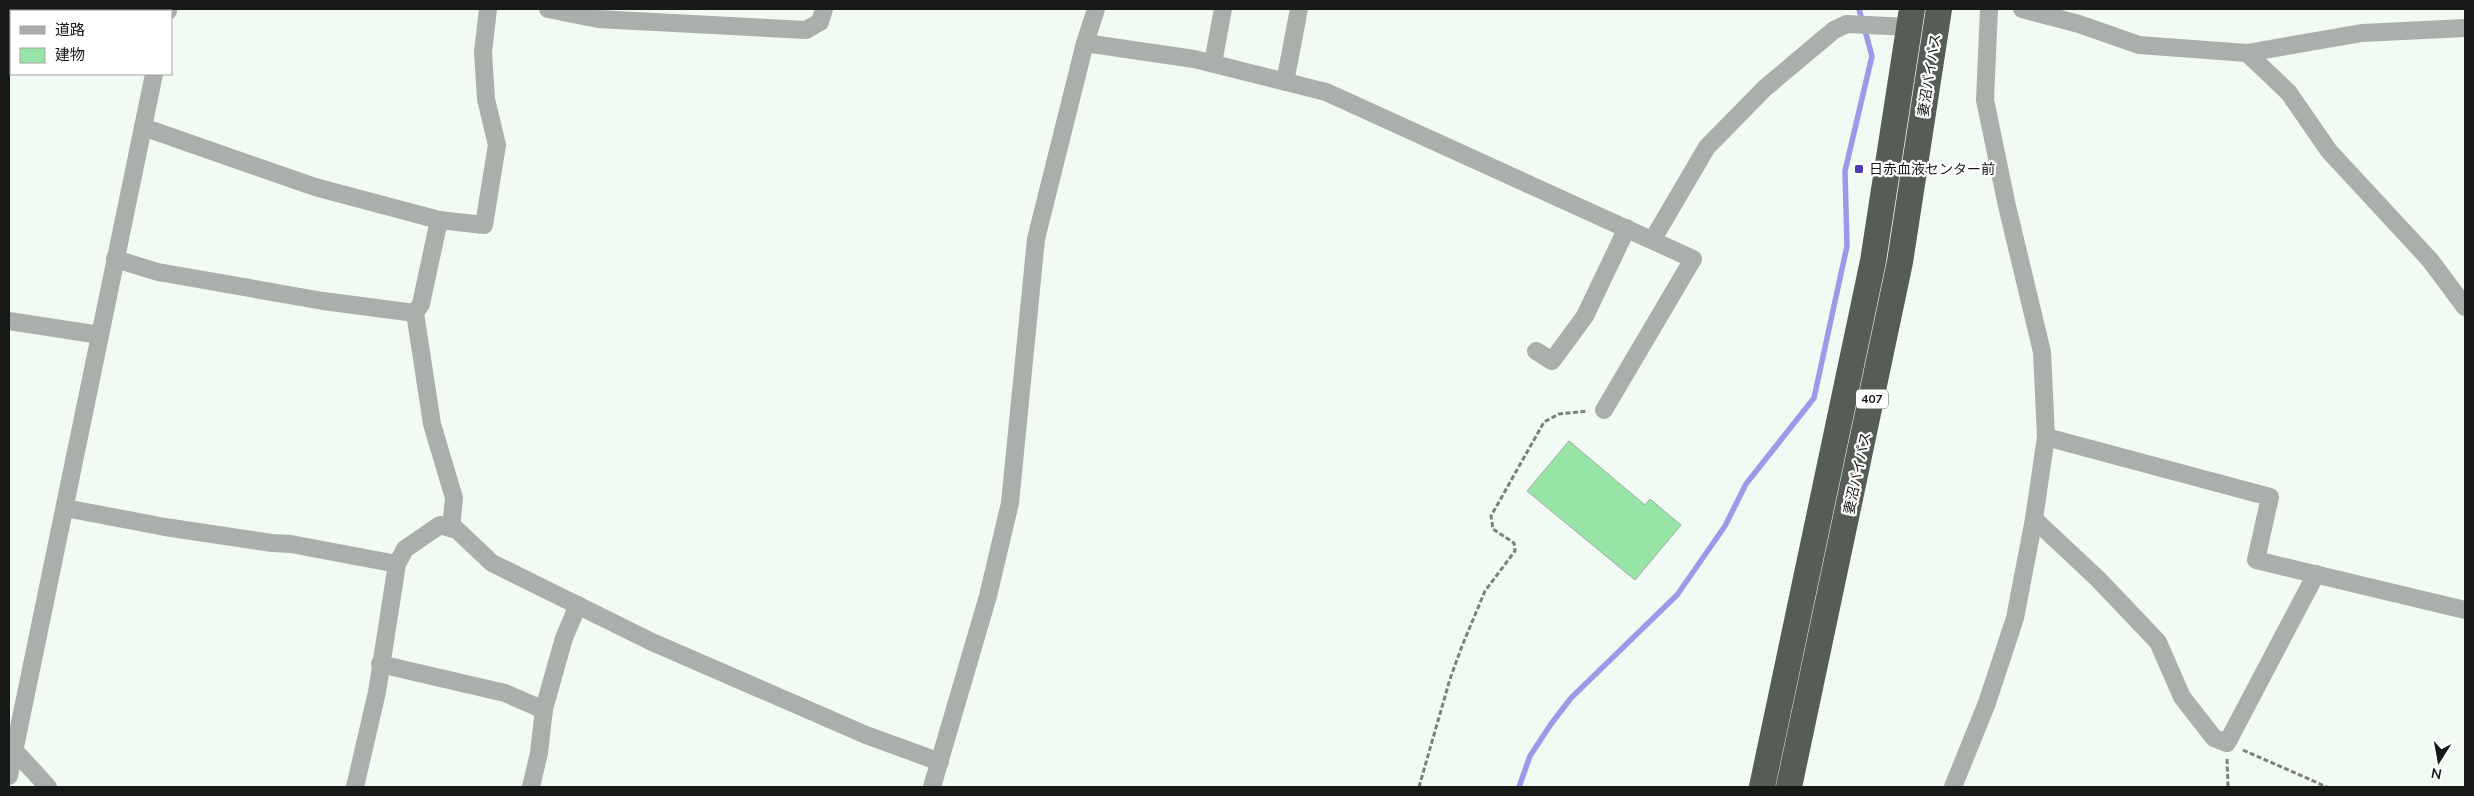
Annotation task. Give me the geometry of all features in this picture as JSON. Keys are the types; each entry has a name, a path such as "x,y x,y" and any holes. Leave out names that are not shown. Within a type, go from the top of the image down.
{"highway":[{"name":"妻沼バイパス","path":"1789,787 1900,262 1939,9"},
{"name":"妻沼バイパス","path":"1762,787 1873,260 1911,16"}],"street":[{"path":"143,127 315,187 439,220 484,225 497,145 486,99 483,52 488,9"},
{"path":"551,9 598,19 634,22 806,30 820,22 824,9"},
{"path":"932,787 988,596 1010,503 1036,239 1085,43 1096,9"},
{"path":"1213,63 1223,9"},
{"path":"1285,82 1299,9"},
{"path":"1953,787 1987,702 2015,618 2034,519 2046,436 2042,352 2007,206 1985,100 1989,9"},
{"path":"2022,9 2079,24 2139,45 2247,53 2362,33 2465,28"},
{"path":"1654,239 1707,147 1765,88 1847,19 1876,26 1911,16"},
{"path":"1085,43 1213,63 1326,92 1654,239 1692,258 1604,410"},
{"path":"2247,53 2290,93 2329,152 2430,260 2465,307"},
{"path":"9,776 14,750 13,728 65,508 154,75"},
{"path":"439,220 421,304 415,313 432,424 454,498 451,528"},
{"path":"1536,351 1552,361 1585,316 1627,228"},
{"path":"115,259 158,272 323,301 415,313"},
{"path":"9,321 100,335"},
{"path":"2046,436 2270,497 2256,560 2465,610"},
{"path":"65,508 165,527 272,543 291,544 396,564"},
{"path":"2034,519 2098,579 2158,642 2182,696 2214,738 2227,743 2316,574"},
{"path":"355,787 377,692 396,564 405,549 440,525 457,530 492,563 652,642 866,735 940,762"},
{"path":"531,787 539,753 544,710 564,638 578,605"},
{"path":"380,664 490,689 544,710"},
{"path":"14,750 48,787"}],"path":[{"path":"1419,787 1450,679 1462,646 1486,591 1515,551 1514,543 1493,529 1491,516 1544,422 1559,414 1604,410"},
{"path":"2228,787 2227,743 2327,787"}],"building":[{"path":"1569,441 1645,505 1650,499 1681,525 1635,580 1527,491"}],"waterway":[{"path":"1519,787 1530,756 1551,724 1571,698 1677,595 1725,526 1746,484 1814,398 1847,246 1845,171 1872,56 1859,9"}],"place":[{"name":"日赤血液センター前","path":"1859,169"}]}
